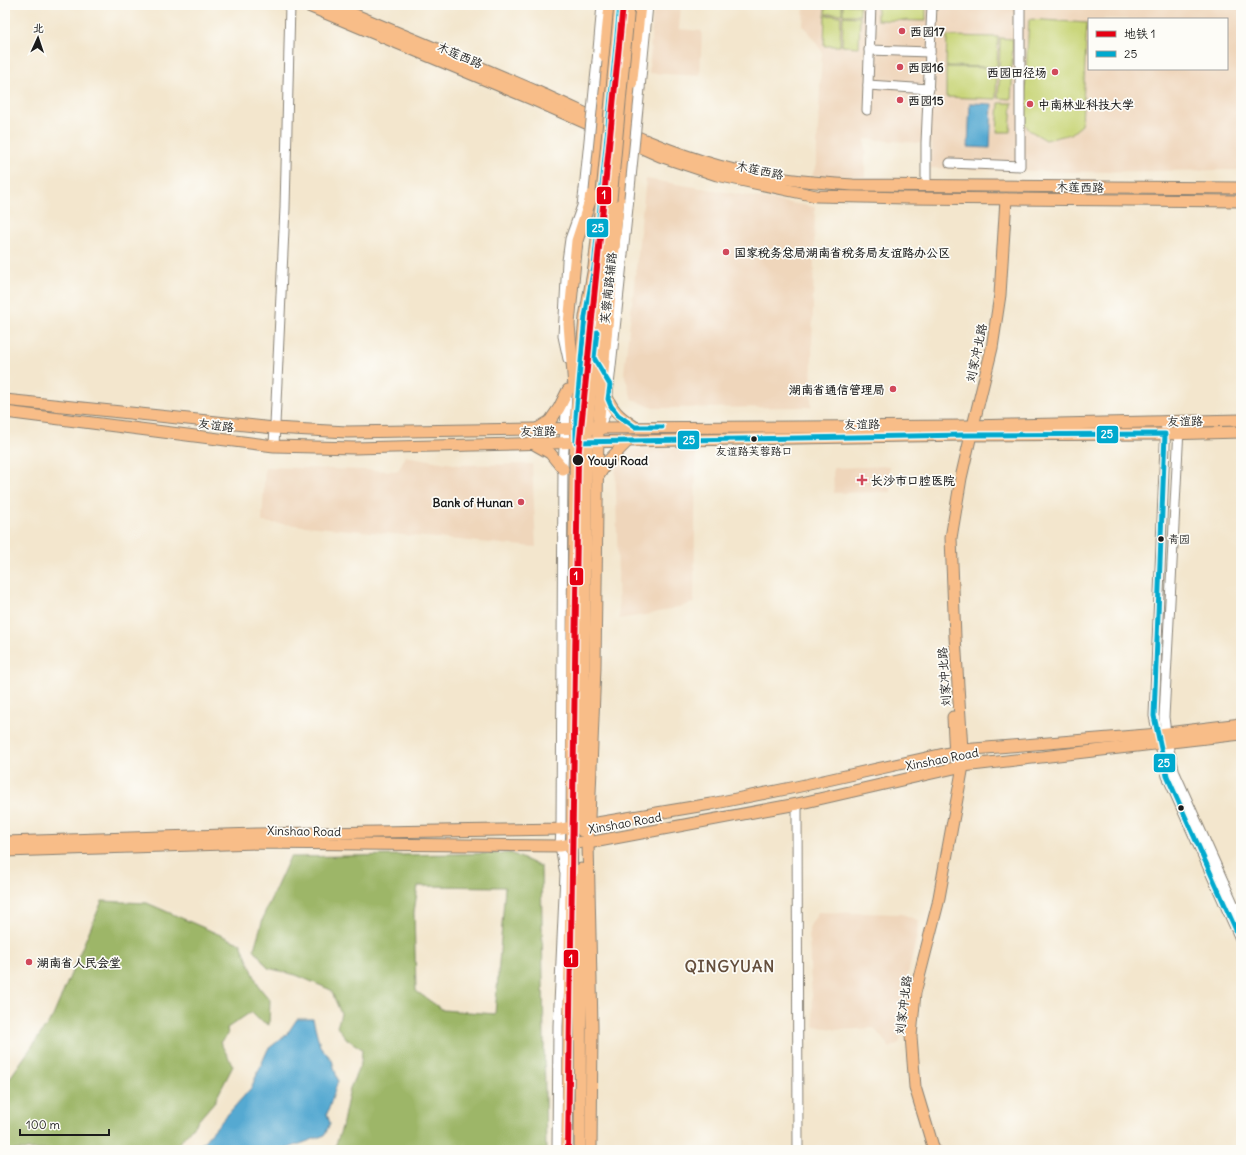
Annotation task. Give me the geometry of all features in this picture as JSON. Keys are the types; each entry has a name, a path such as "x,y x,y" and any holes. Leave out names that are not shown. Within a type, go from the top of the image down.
{"main road":[{"name":"木莲西路","path":"306,5 599,124 626,136 660,156 717,175 816,196 1241,201"},
{"name":"木莲西路","path":"332,5 536,91 599,124"},
{"path":"570,365 569,324 577,241 590,201 610,5"},
{"path":"576,416 585,317 594,267 602,193 620,5"},
{"path":"591,1150 592,1027 580,843 576,827 581,442 594,358 611,200 629,5"},
{"path":"576,827 595,668 598,428 640,5"},
{"name":"木莲西路","path":"626,136 719,166 769,176 813,182 853,185 1241,188"},
{"name":"刘家冲北路","path":"934,1150 915,1087 911,1036 915,993 938,903 959,767 951,538 969,430 988,349 997,294 1005,199"},
{"path":"569,337 576,416 582,428"},
{"path":"594,358 610,385"},
{"path":"537,429 550,421 559,408 568,390"},
{"path":"608,399 618,415 635,428"},
{"name":"友谊路","path":"5,400 274,428 347,432 582,428 969,430 1165,434 1241,432"},
{"name":"友谊路","path":"5,412 274,446 354,448 534,444 969,430 1166,421 1241,420"},
{"path":"598,477 607,462 628,441"},
{"path":"534,444 550,453 563,469"},
{"name":"Xinshao Road","path":"5,851 257,843 560,846 797,804 959,767 1163,738 1241,724"},
{"name":"Xinshao Road","path":"5,842 576,827 711,804 796,787 958,751 1241,734"},
{"name":"刘家冲北路","path":"927,1150 909,1088 905,1036 909,992 932,901 959,767"},
{"path":"567,1150 580,843"},
{"path":"580,843 580,1150"}],"street":[{"path":"274,446 285,208 290,5"},
{"path":"557,1150 558,1026 565,874 560,846 576,827 563,469 564,429 570,365 563,336 567,261 570,240 582,206 602,5"},
{"name":"芙蓉南路辅路","path":"598,428 606,413 610,385 648,5"},
{"path":"867,110 870,5"},
{"path":"926,186 926,143 932,5"},
{"path":"950,163 1020,166 1020,5"},
{"path":"869,50 930,52"},
{"path":"868,85 929,89"},
{"path":"1166,421 1154,716 1175,773 1241,921"},
{"path":"1179,421 1163,738 1167,776 1241,940"},
{"path":"797,804 798,1150"}],"shaded area":[{"path":"653,5 681,5 679,29 702,31 700,76 649,73"},
{"name":"中南林业科技大学","path":"804,5 1241,5 1241,170 1073,172 930,168 932,144 865,139 865,177 812,176 816,165 822,51 803,25"},
{"name":"国家税务总局湖南省税务局友谊路办公区","path":"646,179 815,207 811,407 653,408 632,399 624,373"},
{"path":"696,448 694,603 651,614 619,619 615,449"},
{"path":"405,456 459,465 532,464 536,547 262,522 265,467 398,471"},
{"name":"长沙市口腔医院","path":"889,466 891,492 834,493 833,468"},
{"path":"818,912 902,914 918,920 917,936 907,978 900,1042 890,1048 874,1028 840,1030 814,1026 809,928"}],"green space":[{"path":"825,5 842,5 842,14 825,14"},
{"path":"843,5 860,5 860,15 843,15"},
{"path":"877,5 926,5 926,21 877,20"},
{"path":"825,15 841,16 840,46 824,46"},
{"path":"843,16 860,17 859,47 842,46"},
{"name":"西园田径场","path":"1029,19 1087,23 1082,125 1071,134 1046,140 1029,130 1023,121"},
{"path":"947,36 998,37 997,67 946,66"},
{"path":"1000,38 1013,39 1012,68 999,68"},
{"path":"946,67 997,68 996,99 946,97"},
{"path":"1000,69 1013,70 1011,99 998,98"},
{"path":"999,103 1012,103 1010,132 997,132"},
{"path":"511,853 541,867 546,1150 334,1150 342,1127 350,1088 361,1063 362,1049 347,1039 337,1027 341,1014 331,990 296,975 268,968 254,949 265,912 290,857","holes":["418,886 505,887 495,1014 443,1010 416,991 414,912"]},
{"path":"102,901 147,903 241,944 259,987 270,1000 269,1025 258,1019 251,1012 227,1028 228,1035 220,1042 233,1066 215,1101 173,1150 5,1150 5,1085 53,1016"}],"water":[{"path":"970,103 992,104 990,148 968,147"},
{"path":"297,1019 313,1019 320,1046 332,1060 338,1081 327,1114 330,1123 325,1135 283,1150 199,1150 198,1148 251,1088 268,1049 287,1034"}],"metro line":[{"name":"1","path":"568,1150 578,459 623,5"}],"transit line":[{"name":"25","path":"620,5 594,267 585,317 576,416 576,442 965,435 1165,434 1154,716 1167,776 1241,941"},
{"name":"25","path":"597,332 594,358 610,385 608,399 611,406 618,415 635,427 662,427"}],"place":[{"name":"西园17","path":"902,31"},
{"name":"西园16","path":"900,67"},
{"name":"西园田径场","path":"1055,72"},
{"name":"西园15","path":"900,100"},
{"name":"中南林业科技大学","path":"1030,104"},
{"name":"国家税务总局湖南省税务局友谊路办公区","path":"726,252"},
{"name":"湖南省通信管理局","path":"893,389"},
{"name":"友谊路芙蓉路口","path":"754,439"},
{"name":"Youyi Road","path":"578,460"},
{"name":"长沙市口腔医院","path":"862,480"},
{"name":"Bank of Hunan","path":"521,502"},
{"name":"青园","path":"1161,539"},
{"name":"湖南省人民会堂","path":"29,962"}],"district":[{"name":"QINGYUAN","path":"730,966"}]}
